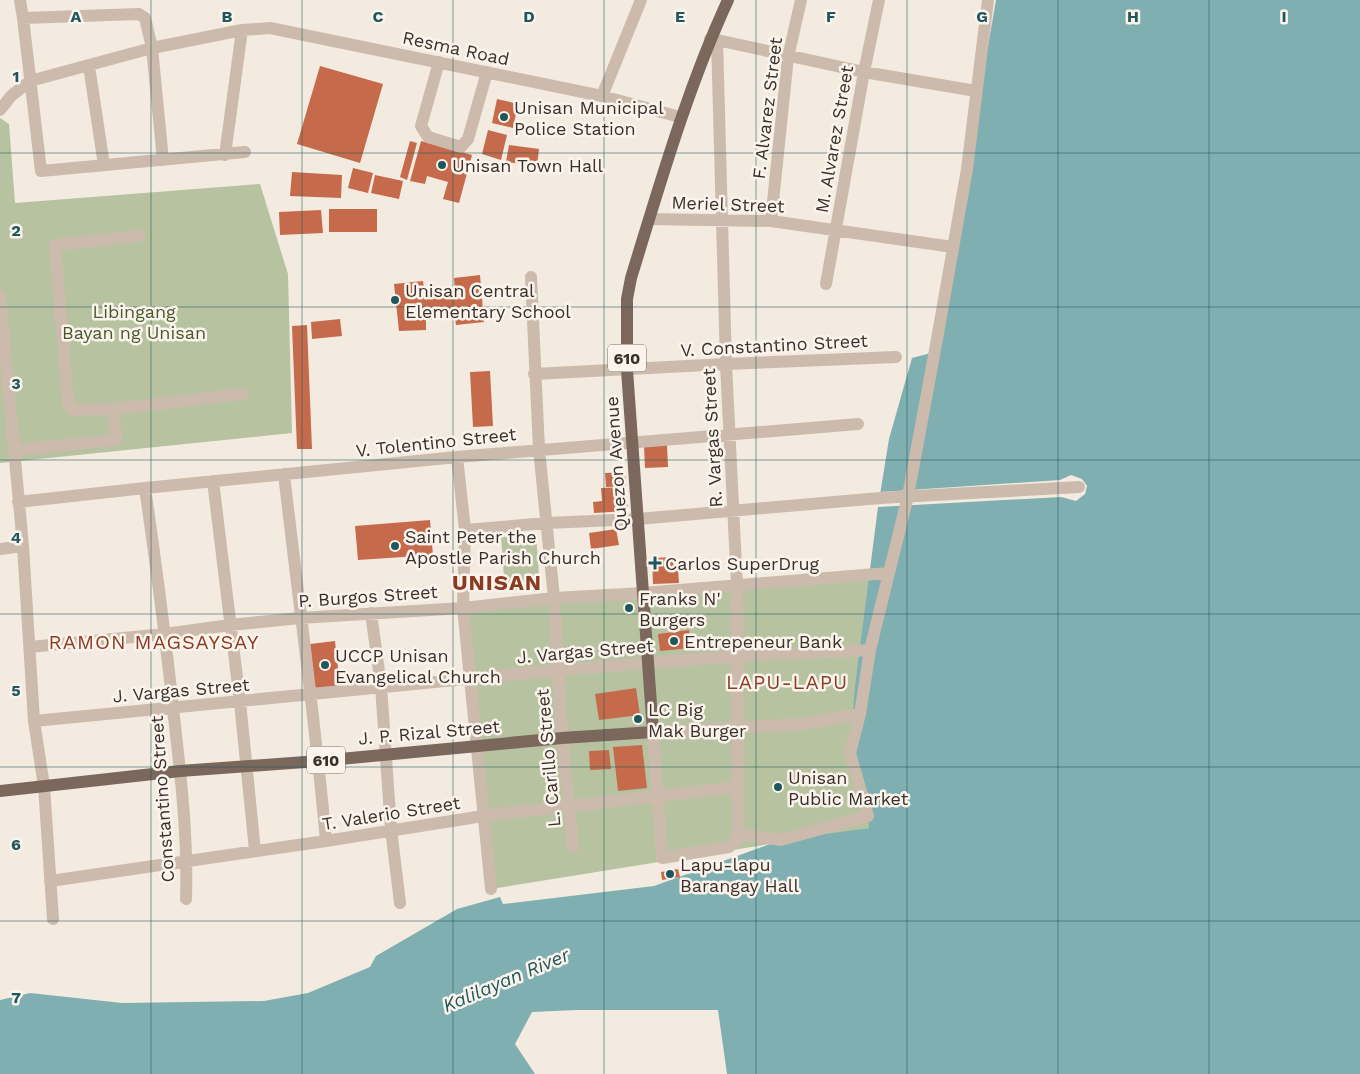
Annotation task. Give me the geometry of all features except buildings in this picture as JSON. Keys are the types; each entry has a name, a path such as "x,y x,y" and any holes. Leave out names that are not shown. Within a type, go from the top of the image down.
{"main road":[{"name":"Quezon Avenue","path":"653,732 627,370 628,288 680,117 728,0"},
{"name":"J. P. Rizal Street","path":"0,791 180,771 653,732"}],"street":[{"path":"20,0 41,171 245,152"},
{"path":"602,96 642,0"},
{"name":"F. Alvarez Street","path":"772,221 788,57 801,0"},
{"name":"M. Alvarez Street","path":"826,284 864,72 879,0"},
{"path":"860,714 802,724 653,732 662,858 728,847 737,838 782,840 868,816 850,753 860,714 870,650 908,496 967,169 988,0"},
{"path":"23,18 139,14 145,18 152,48 162,160"},
{"name":"Resma Road","path":"0,110 11,96 30,81 152,48 242,30 270,28 602,96 680,117"},
{"path":"225,155 242,30"},
{"path":"713,39 788,57 976,91"},
{"name":"R. Vargas Street","path":"713,39 737,586 737,838"},
{"path":"439,62 421,126 428,137 461,147 468,139 487,72"},
{"path":"89,66 104,164"},
{"name":"Meriel Street","path":"649,219 772,221 953,247"},
{"path":"139,236 55,245 68,404 73,410 113,409 242,394"},
{"name":"L. Carillo Street","path":"531,277 534,374 539,449 554,598 562,738 573,847"},
{"path":"0,296 23,546 34,721 44,786 53,919"},
{"name":"V. Constantino Street","path":"534,374 896,357"},
{"path":"13,450 116,440 113,409"},
{"name":"V. Tolentino Street","path":"18,502 539,449 858,424"},
{"path":"457,457 465,530 463,608 491,889"},
{"path":"284,474 300,618 319,760 326,841"},
{"path":"213,481 240,702 255,850"},
{"path":"465,530 547,523 638,519 908,496 1079,487"},
{"name":"Constantino Street","path":"145,488 174,708 187,860 186,899"},
{"path":"0,549 23,546"},
{"name":"P. Burgos Street","path":"30,647 300,618 463,608 554,598 888,574"},
{"path":"371,613 381,686 391,829 400,903"},
{"name":"J. Vargas Street","path":"34,721 559,670 738,656 870,650"},
{"name":"T. Valerio Street","path":"50,881 484,816 738,787"}],"green space":[{"name":"Libingang Bayan ng Unisan","path":"0,118 9,124 15,203 260,184 288,274 292,433 0,463"},
{"path":"536,534 540,588 505,591 501,537"},
{"path":"888,573 869,828 491,889 463,608"}],"water":[{"name":"Kalilayan River","path":"996,0 1360,0 1360,1074 727,1074 718,1010 576,1010 532,1012 515,1044 535,1074 0,1074 0,1000 30,993 122,1003 264,1001 308,993 370,967 376,956 457,909 500,897 503,904 654,886 781,840 869,828 868,816 850,753 855,686 878,507 889,439 912,358 935,352"}],"pier":[{"path":"1071,475 1082,479 1087,486 1085,494 1076,501 1061,497 878,507 880,492 1060,480"}],"place":[{"name":"Unisan Municipal Police Station","path":"504,117"},
{"name":"Unisan Town Hall","path":"442,165"},
{"name":"Unisan Central Elementary School","path":"395,300"},
{"name":"Saint Peter the Apostle Parish Church","path":"395,546"},
{"name":"Carlos SuperDrug","path":"655,563"},
{"name":"Franks N' Burgers","path":"629,608"},
{"name":"Entrepeneur Bank","path":"674,641"},
{"name":"UCCP Unisan Evangelical Church","path":"325,665"},
{"name":"LC Big Mak Burger","path":"638,719"},
{"name":"Unisan Public Market","path":"778,787"},
{"name":"Lapu-lapu Barangay Hall","path":"670,874"}],"district":[{"name":"UNISAN","path":"497,582"},
{"name":"RAMON MAGSAYSAY","path":"154,642"},
{"name":"LAPU-LAPU","path":"787,682"}]}
